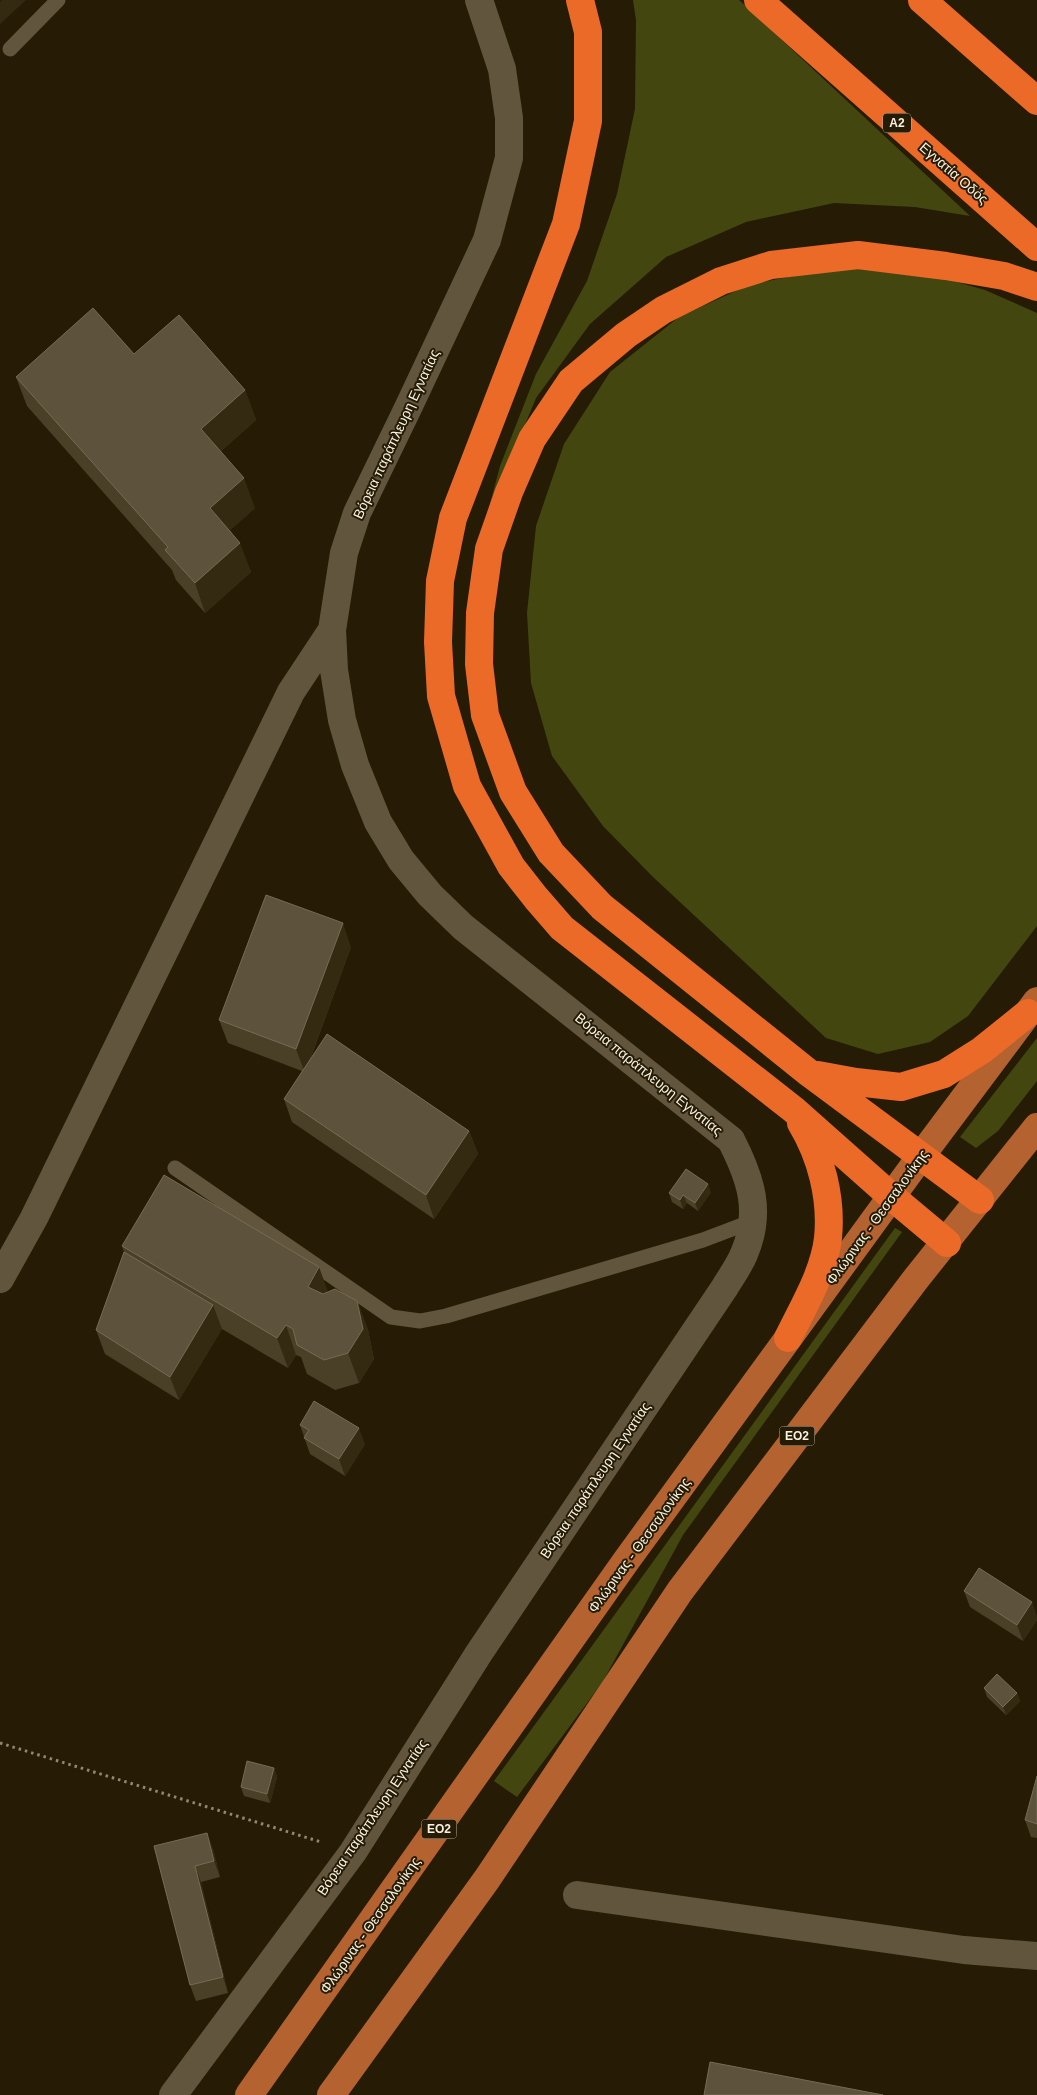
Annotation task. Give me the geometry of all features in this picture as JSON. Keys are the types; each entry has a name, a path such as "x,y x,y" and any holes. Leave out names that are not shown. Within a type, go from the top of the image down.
{"highway":[{"path":"580,0 588,32 588,121 566,224 453,518 440,581 438,642 441,696 466,786 511,866 562,928 794,1110 892,1198 947,1243"},
{"name":"Εγνατία Οδός","path":"758,0 1037,246"},
{"path":"922,0 1037,101"},
{"path":"980,1200 810,1073 602,907 551,853 513,792 485,715 479,664 480,613 488,549 509,492 532,439 571,381 626,335 663,310 720,280 771,265 858,255 956,267 1004,276 1037,287"},
{"path":"810,1073 856,1082 901,1087 944,1074 982,1050 1032,1007"},
{"path":"788,1338 817,1276 828,1239 827,1195 814,1143 794,1110"}],"main road":[{"name":"Φλώρινας - Θεσσαλονίκης","path":"249,2095 626,1561 1032,1007"},
{"name":"ΕΟ2","path":"331,2095 487,1879 680,1591 909,1288 947,1243 1037,1127"}],"street":[{"name":"Βόρεια παράπλευρη Εγνατίας","path":"173,2095 353,1852 478,1653 725,1288 744,1254 753,1221 754,1198 745,1168 731,1140 463,927 430,895 401,860 378,822 355,765 342,720 334,670 332,630 344,554 357,513 487,240 509,158 509,118 502,69 479,0"},
{"path":"0,1279 34,1218 74,1138 291,692 332,630"},
{"path":"577,1895 964,1950 1037,1956"}],"lane":[{"path":"10,49 58,0"},
{"path":"175,1168 391,1317 420,1321 446,1316 670,1250 753,1221"}],"path":[{"path":"0,1743 353,1852"}],"green space":[{"path":"633,0 739,0 970,216 915,207 834,203 746,222 666,257 590,324 536,398 486,519 500,466 536,374 587,281 617,194 635,109 636,20"},
{"path":"904,267 985,290 1037,313 1037,926 968,1016 930,1042 878,1054 826,1038 653,877 603,826 552,756 531,683 527,613 536,526 564,444 610,372 679,317 751,284 826,270"},
{"path":"1037,1038 1037,1081 998,1131 976,1148 960,1137"},
{"path":"895,1228 902,1232 683,1535 602,1683 517,1797 494,1781"}],"building":[{"path":"93,308 134,354 179,315 245,390 201,429 244,478 210,508 240,543 195,583 165,550 168,547 16,377"},
{"path":"266,895 343,923 296,1049 219,1020"},
{"path":"327,1034 469,1131 426,1195 284,1099"},
{"path":"686,1169 708,1184 695,1203 683,1195 680,1200 669,1193"},
{"path":"164,1175 319,1267 308,1287 323,1294 335,1289 357,1301 363,1329 348,1353 324,1360 297,1345 293,1329 286,1325 277,1338 122,1246"},
{"path":"124,1252 213,1305 170,1377 96,1330"},
{"path":"314,1401 359,1428 339,1459 304,1438 309,1430 300,1425"},
{"path":"979,1568 1032,1602 1017,1625 964,1591"},
{"path":"997,1674 1017,1693 1003,1707 984,1688"},
{"path":"247,1761 274,1768 267,1794 241,1787"},
{"path":"1037,1776 1037,1824 1025,1820"},
{"path":"207,1833 214,1861 195,1866 223,1977 190,1985 154,1846"},
{"path":"710,2062 883,2095 704,2095"}]}
